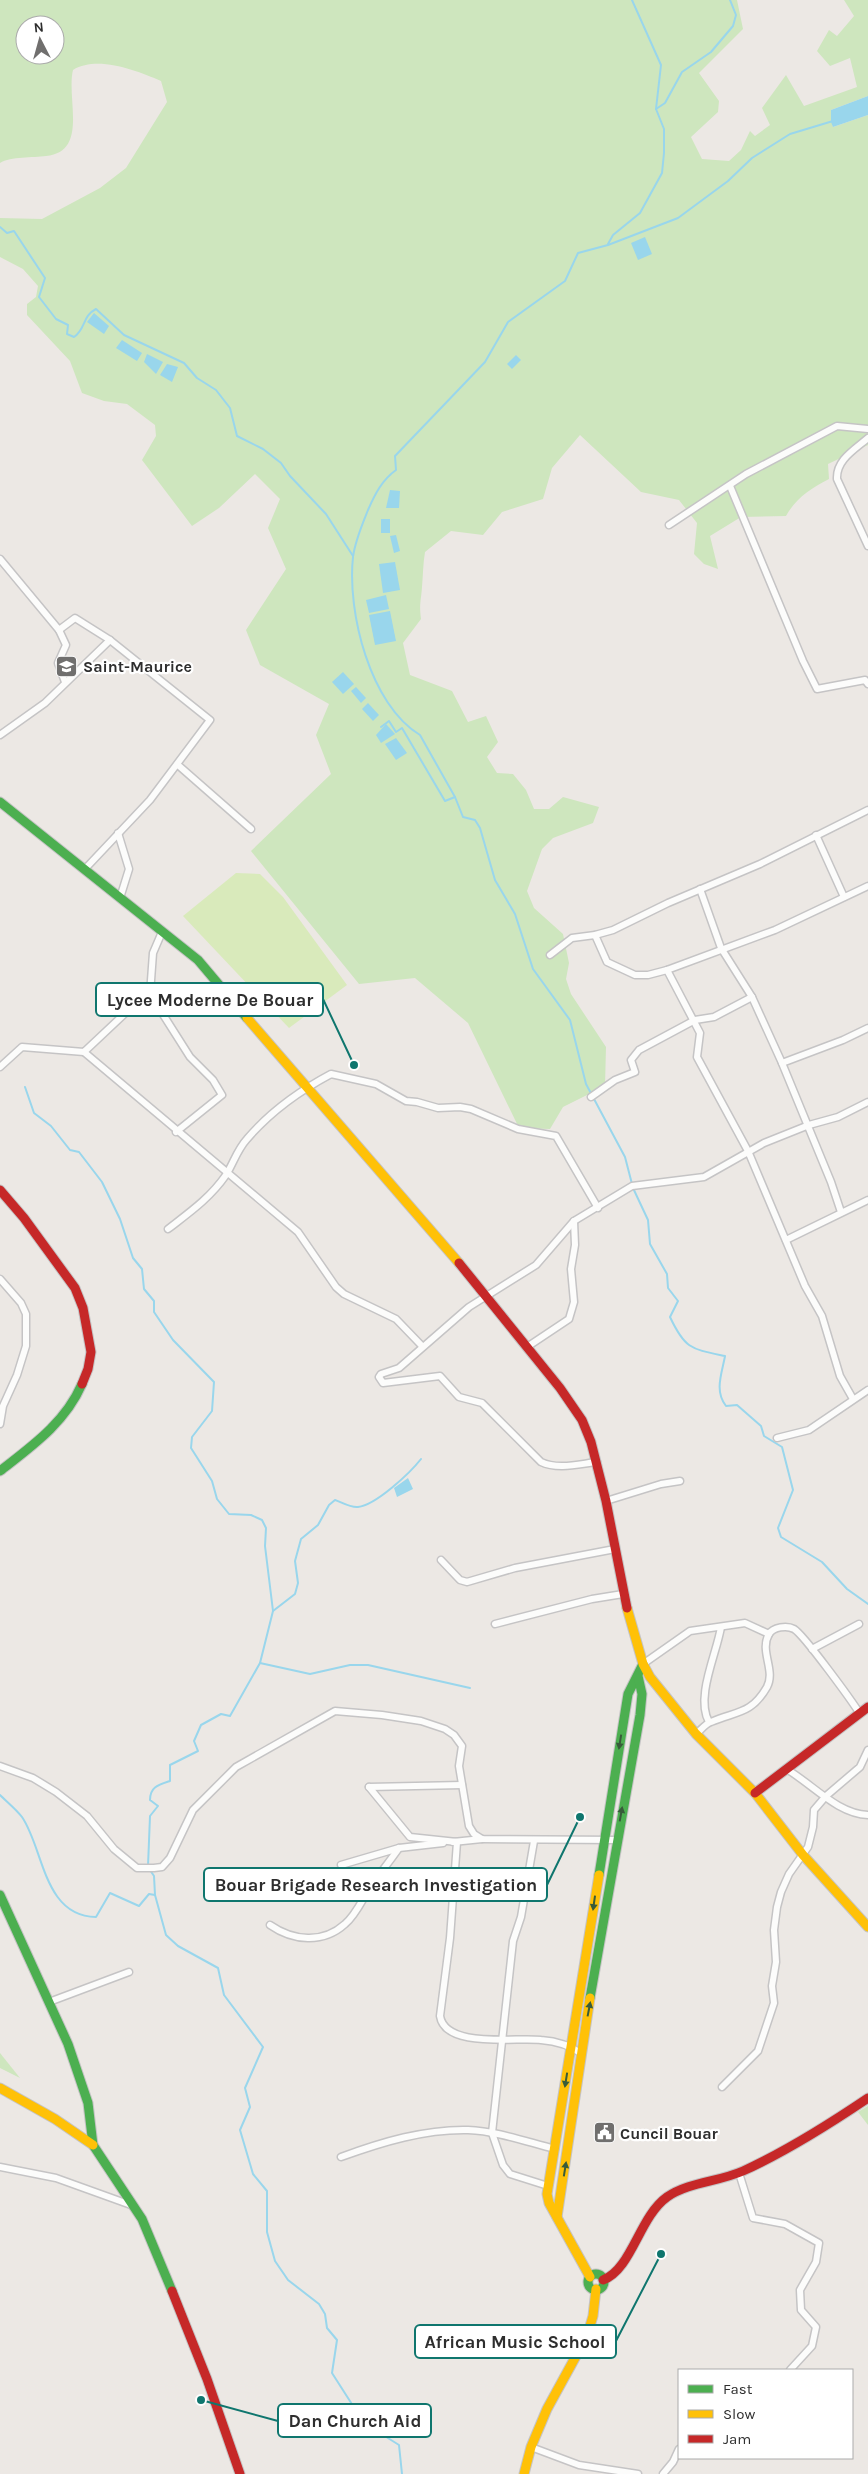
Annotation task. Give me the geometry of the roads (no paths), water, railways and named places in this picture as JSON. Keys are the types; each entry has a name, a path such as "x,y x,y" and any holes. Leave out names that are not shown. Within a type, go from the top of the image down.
{"main road":[{"path":"0,802 198,960 225,988 270,1045 486,1296 527,1347 582,1420 597,1462 623,1594 643,1664 650,1677 696,1734 755,1793 803,1855 868,1927"},
{"path":"0,1190 24,1218 75,1288 83,1308 91,1352 88,1368 80,1388 59,1422 45,1436 0,1471"},
{"path":"590,2277 548,2203 548,2186 628,1694 643,1664"},
{"path":"557,2218 617,1840 636,1736 642,1694 638,1676"},
{"path":"755,1793 788,1770 868,1707"},
{"path":"615,1772 628,1774"},
{"path":"0,1895 49,2002 59,2019 78,2070 92,2122 93,2145"},
{"path":"0,2088 55,2119 93,2145 142,2219 207,2379 240,2474"},
{"path":"603,2280 611,2278 617,2272 648,2220 667,2198 687,2188 739,2173 804,2138 868,2098"},
{"path":"561,2113 573,2114"},
{"path":"596,2289 588,2283 590,2277 596,2274 603,2280"},
{"path":"596,2289 602,2286 603,2280"},
{"path":"524,2474 531,2447 547,2409 587,2336 593,2316 596,2289"}],"street":[{"path":"669,525 746,474 837,426 868,428"},
{"path":"868,438 841,462 836,469 837,479 868,546"},
{"path":"730,486 803,661 818,688 865,680 868,684"},
{"path":"0,559 59,630 66,645 58,664 65,682"},
{"path":"59,630 76,618 110,640 210,720 150,800 84,870"},
{"path":"0,735 45,703 110,640"},
{"path":"178,765 250,829"},
{"path":"550,955 572,938 613,930 700,889 760,864 868,810"},
{"path":"118,833 129,869 120,898"},
{"path":"816,835 844,897"},
{"path":"595,935 607,962 635,975 648,975 667,970 721,948 774,930 868,886"},
{"path":"700,889 721,948 752,997 782,1063 841,1212"},
{"path":"162,932 153,952 150,994 190,1056 213,1080 222,1095 176,1132"},
{"path":"667,970 695,1020 700,1033 697,1057 748,1152 805,1286 822,1316 840,1376 853,1399"},
{"path":"84,1052 135,1004 150,994"},
{"path":"591,1097 616,1080 635,1072 632,1060 639,1050 695,1020 714,1017 752,997"},
{"path":"782,1063 843,1040 868,1028"},
{"path":"0,1067 22,1047 84,1052 176,1132 298,1232 336,1288 344,1294 396,1319 422,1346"},
{"path":"168,1229 206,1200 226,1173 236,1153 249,1137 308,1087 331,1074 376,1084 406,1101 438,1108 460,1106 518,1129 556,1136 598,1208"},
{"path":"597,1462 562,1466 548,1465 541,1462 482,1403 459,1397 440,1376 383,1384 379,1377 381,1374 398,1368 469,1307 536,1265 574,1221 632,1186 704,1177 748,1152 808,1125 838,1117 868,1102"},
{"path":"786,1240 868,1200"},
{"path":"527,1347 569,1319 574,1302 571,1269 576,1245 574,1221"},
{"path":"0,1279 21,1303 26,1314 26,1346 17,1374 3,1406 0,1424"},
{"path":"777,1438 809,1430 868,1390"},
{"path":"606,1501 661,1484 680,1481"},
{"path":"441,1560 460,1580 467,1582 515,1568 615,1549"},
{"path":"495,1624 592,1599 623,1594"},
{"path":"643,1664 690,1631 745,1624 769,1634"},
{"path":"812,1649 858,1624"},
{"path":"709,1722 705,1715 705,1700 721,1627"},
{"path":"696,1734 709,1722 746,1711 768,1686 770,1674 765,1648 769,1634 782,1627 794,1629 812,1649 860,1714"},
{"path":"0,1766 33,1778 56,1792 87,1816 114,1849 137,1868 162,1867 170,1858 193,1810 236,1767 335,1711 382,1715 421,1721 445,1729 454,1735 462,1746 459,1766 470,1826 474,1834 482,1839"},
{"path":"722,2087 758,2051 774,2003 772,1986 776,1962 774,1930 780,1892 789,1874 808,1847 813,1827 814,1810 826,1796 860,1767 868,1750"},
{"path":"788,1770 844,1809 857,1814 868,1815"},
{"path":"457,1842 410,1837 369,1787 462,1785"},
{"path":"341,1865 400,1848 482,1839 534,1841 617,1840"},
{"path":"534,1841 521,1917 513,1941 492,2133 503,2164 510,2174 548,2186"},
{"path":"457,1842 450,1938 440,2016 441,2024 447,2030 476,2040 542,2040 571,2047 582,2054"},
{"path":"270,1925 283,1934 296,1938 322,1937 333,1934 347,1924 400,1848"},
{"path":"49,2002 129,1972"},
{"path":"341,2157 372,2146 421,2133 468,2130 492,2133 555,2149"},
{"path":"0,2168 56,2178 132,2205"},
{"path":"739,2173 753,2218 786,2224 819,2244 816,2262 800,2290 801,2310 816,2327 812,2346 791,2369"},
{"path":"531,2447 579,2465 638,2474"},
{"path":"663,2474 673,2462 678,2451"}],"water":[{"path":"868,96 868,115 833,127 831,110"},
{"path":"645,237 652,254 638,260 631,243"},
{"path":"94,313 109,326 104,334 87,322"},
{"path":"122,340 142,353 137,361 116,348"},
{"path":"147,354 163,362 156,374 144,362"},
{"path":"516,355 521,360 512,369 507,364"},
{"path":"167,364 178,367 172,382 160,375"},
{"path":"390,490 400,491 399,508 386,508"},
{"path":"381,519 390,519 390,533 381,533"},
{"path":"396,535 400,551 394,553 390,536"},
{"path":"395,562 400,590 383,593 379,564"},
{"path":"386,595 389,609 369,613 366,600"},
{"path":"390,611 396,641 375,645 369,615"},
{"path":"343,672 354,684 343,694 332,682"},
{"path":"356,687 366,698 361,703 351,691"},
{"path":"368,703 379,715 373,721 362,709"},
{"path":"386,724 395,734 381,743 376,735"},
{"path":"396,738 407,753 396,760 385,744"},
{"path":"408,1478 413,1489 397,1497 394,1488"}],"waterway":[{"path":"608,244 613,235 640,213 662,173 664,153 664,129 656,109 661,65 632,0"},
{"path":"656,109 665,103 682,72 711,52 733,26 736,15 730,0"},
{"path":"632,1184 625,1157 586,1084 570,1020 533,969 515,914 495,880 480,828 475,820 463,817 455,797 420,735 403,721 388,702 375,680 358,630 352,579 354,551 361,527 373,498 383,483 396,470 395,456 485,362 508,322 565,281 578,253 608,245 678,218 728,181 752,158 790,134 833,121"},
{"path":"0,227 7,233 14,231 45,278 39,297 56,319 68,325 67,334 74,337 78,334 88,315 96,309 124,335 184,363 197,378 216,390 230,408 237,436 263,449 281,463 290,476 326,514 353,556"},
{"path":"381,727 389,721 396,732 402,728 445,801 455,797"},
{"path":"25,1087 34,1113 51,1126 70,1150 79,1152 102,1182 120,1219 133,1258 142,1269 144,1289 154,1301 154,1312 173,1340 214,1382 212,1411 192,1437 191,1448 212,1481 217,1499 229,1514 251,1515 262,1520 266,1528 265,1546 273,1611 260,1663 230,1716 221,1714 201,1725 194,1741 198,1751 170,1765 170,1781 158,1785 151,1792 150,1800 158,1806 150,1816 148,1866"},
{"path":"633,1188 648,1220 650,1244 667,1274 668,1288 678,1301 670,1317 675,1328 690,1346 725,1356 720,1382 722,1400 726,1406 737,1405 761,1426 764,1436 782,1447 793,1490 778,1528 781,1537 822,1562 847,1589 868,1604"},
{"path":"273,1611 295,1594 298,1583 295,1561 301,1539 318,1525 329,1505 335,1500 352,1507 358,1507 374,1501 392,1488 421,1459"},
{"path":"260,1663 310,1674 350,1665 368,1665 470,1688"},
{"path":"0,1795 22,1817 29,1830 47,1879 65,1905 79,1914 96,1917 110,1893 139,1906 149,1894 155,1895"},
{"path":"150,1870 154,1876 155,1895 166,1935 178,1946 218,1968 224,1995 263,2047 245,2088 250,2107 240,2130 253,2174 267,2191 267,2232 275,2261 288,2280 319,2304 325,2314 327,2328 337,2340 332,2373 364,2423 399,2445 402,2474"}],"place":[{"name":"Saint-Maurice","path":"67,666"},
{"name":"Lycee Moderne De Bouar","path":"354,1065"},
{"name":"Bouar Brigade Research Investigation","path":"580,1817"},
{"name":"Cuncil Bouar","path":"604,2133"},
{"name":"African Music School","path":"661,2254"},
{"name":"Dan Church Aid","path":"201,2400"}]}
